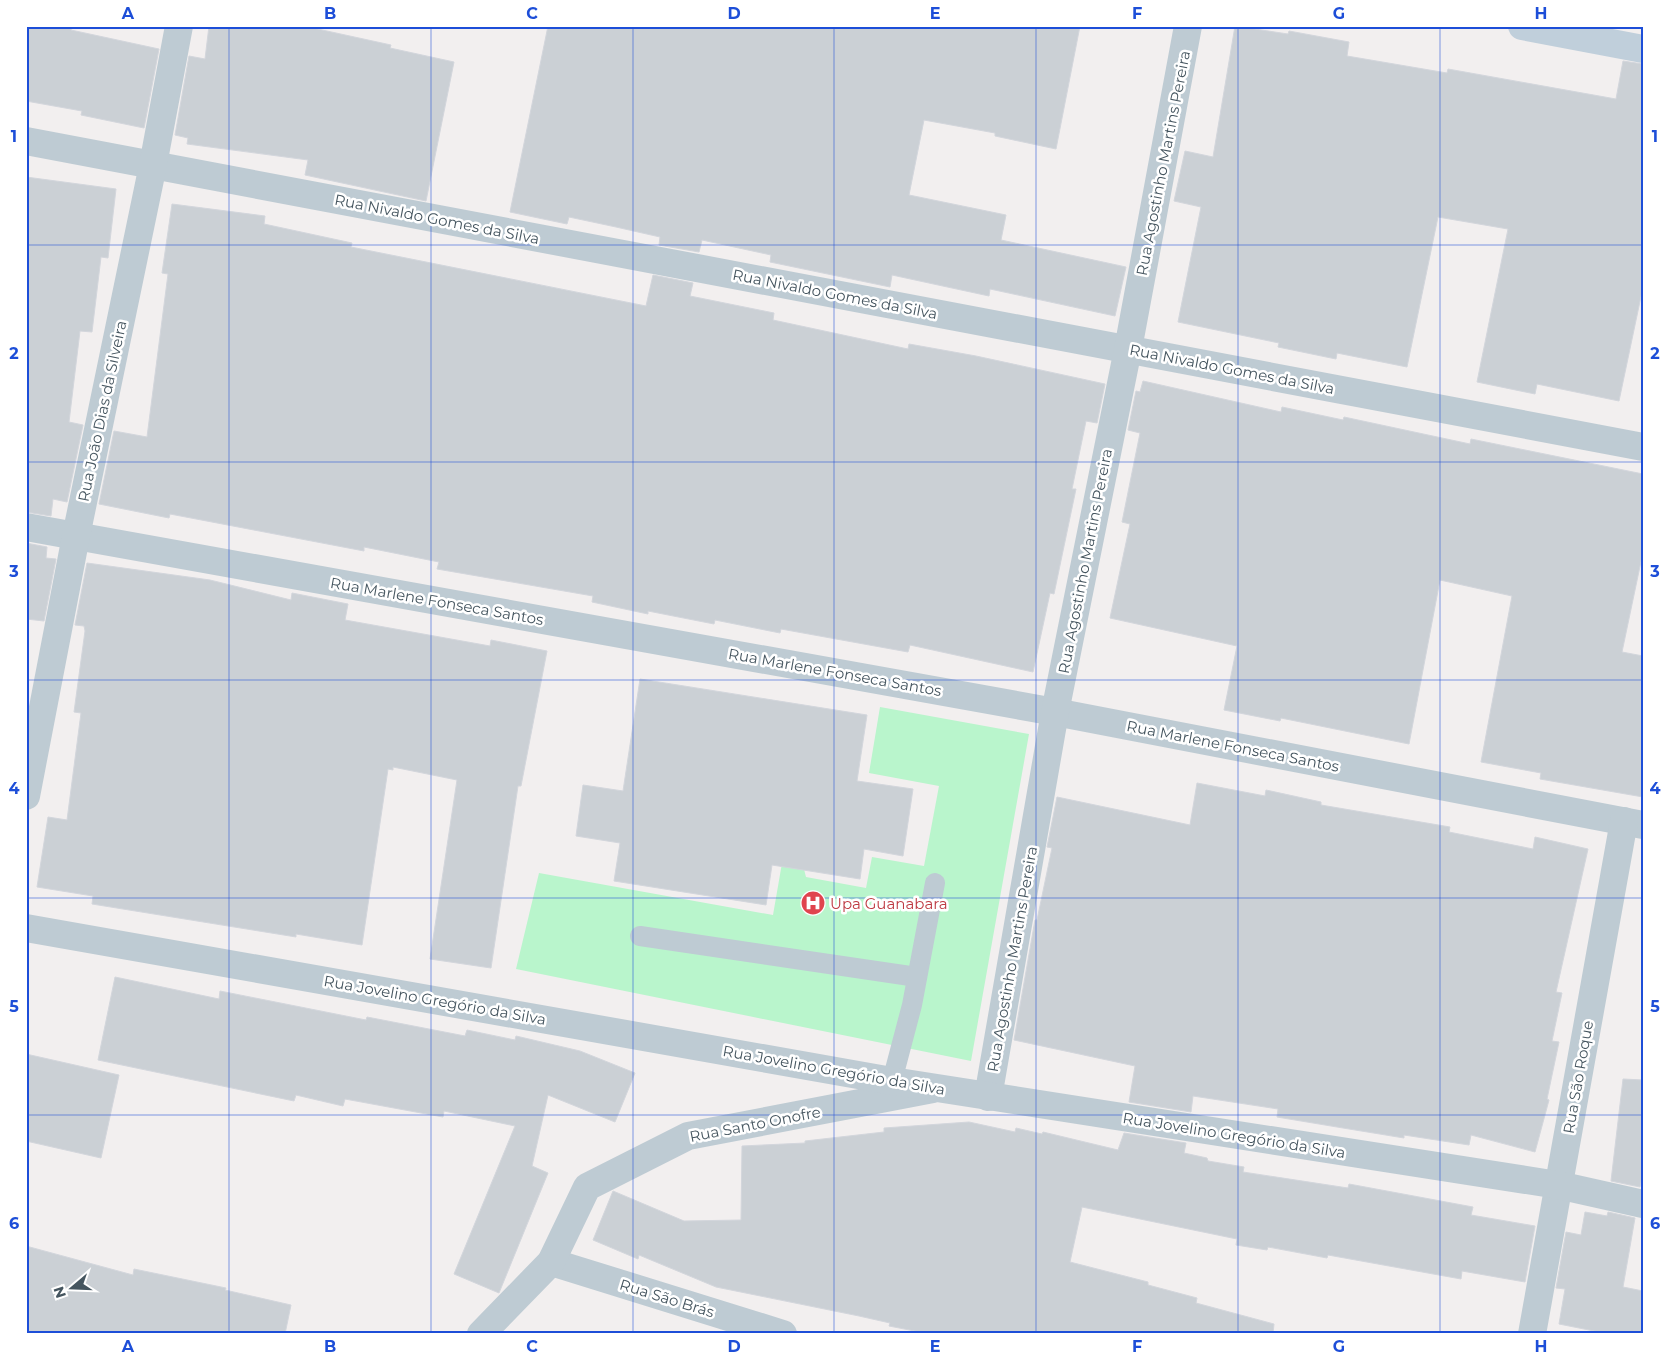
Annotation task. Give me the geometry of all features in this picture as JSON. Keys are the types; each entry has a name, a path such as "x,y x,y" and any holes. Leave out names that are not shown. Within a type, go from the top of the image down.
{"main road":[{"path":"1522,26 1643,49"}],"street":[{"name":"Rua João Dias da Silveira","path":"26,796 76,536 153,165 179,26"},
{"name":"Rua Agostinho Martins Pereira","path":"988,1096 1055,712 1128,349 1188,26"},
{"name":"Rua Nivaldo Gomes da Silva","path":"26,141 1643,447"},
{"name":"Rua Marlene Fonseca Santos","path":"26,527 1055,712 1633,823"},
{"name":"Rua São Roque","path":"1532,1334 1558,1185 1633,823"},
{"name":"Rua Jovelino Gregório da Silva","path":"26,928 892,1081 1558,1185 1643,1204"},
{"name":"Rua Santo Onofre","path":"481,1334 551,1262 587,1187 688,1136 937,1088"},
{"name":"Rua São Brás","path":"551,1262 783,1334"}],"lane":[{"path":"892,1081 917,977 935,883"},
{"path":"640,936 917,977"}],"green space":[{"path":"880,707 1029,734 971,1061 516,969 539,873 773,915 786,840 797,842 806,877 866,888 872,857 924,866 939,786 869,773"}],"building":[{"path":"26,26 72,26 71,30 159,49 144,128 81,115 82,111 26,101"},
{"path":"209,26 304,26 391,45 390,48 454,62 426,201 305,175 308,160 187,144 188,138 175,135 189,56 205,59"},
{"path":"548,26 1080,26 1056,149 995,136 995,133 924,120 909,195 1006,215 1001,240 1126,267 1115,316 990,289 989,296 892,275 890,287 770,262 771,255 702,240 699,252 659,245 660,237 569,217 567,224 510,212"},
{"path":"1235,26 1288,34 1289,31 1349,42 1347,56 1447,73 1448,69 1616,99 1623,61 1643,64 1643,287 1619,401 1537,384 1535,394 1477,382 1508,229 1438,217 1407,367 1337,353 1336,359 1278,347 1279,343 1178,322 1201,207 1174,201 1185,151 1213,157"},
{"path":"26,177 116,189 108,258 101,257 92,332 80,331 69,422 83,425 67,502 53,499 51,516 26,512"},
{"path":"172,204 265,216 264,224 352,243 351,247 646,306 653,275 693,283 690,296 774,313 773,320 908,349 909,344 976,356 1105,384 1097,423 1086,421 1072,489 1076,489 1054,594 1050,593 1033,672 910,645 908,652 781,629 780,633 715,620 714,624 648,611 648,614 592,602 593,596 437,569 439,562 364,547 364,551 170,514 169,518 99,504 114,431 147,437 168,274 162,273"},
{"path":"1143,381 1281,412 1282,407 1343,420 1344,417 1470,444 1471,439 1643,474 1643,552 1622,652 1643,656 1643,797 1540,779 1541,773 1481,762 1512,596 1440,580 1409,744 1281,718 1280,721 1224,710 1237,646 1110,618 1130,524 1122,522 1140,433 1128,430 1136,391 1140,392"},
{"path":"26,543 47,547 46,558 56,559 44,621 26,619"},
{"path":"87,563 210,580 291,600 292,593 348,604 345,620 490,646 491,640 547,651 521,786 518,786 491,968 430,959 457,780 393,767 393,770 388,769 362,945 296,934 296,937 92,904 93,896 37,887 48,817 67,820 81,713 74,712 85,631 84,626 75,625"},
{"path":"640,679 867,715 857,781 913,789 903,856 864,849 860,879 772,865 766,905 614,881 620,843 576,836 583,785 623,791"},
{"path":"1197,783 1265,796 1266,790 1321,802 1321,805 1450,827 1449,832 1533,849 1535,837 1588,849 1556,992 1562,993 1552,1041 1559,1042 1547,1099 1549,1100 1535,1152 1471,1135 1469,1145 1404,1135 1404,1138 1277,1117 1278,1109 1193,1096 1191,1112 1129,1102 1135,1066 1014,1040 1035,920 1037,920 1052,848 1047,847 1057,797 1190,825"},
{"path":"115,977 219,999 220,991 366,1020 367,1017 465,1036 467,1030 515,1040 516,1036 580,1051 635,1073 615,1122 548,1095 532,1166 548,1173 499,1293 454,1274 515,1126 444,1111 443,1117 345,1099 343,1106 296,1095 294,1101 98,1060"},
{"path":"26,1054 119,1075 101,1158 26,1141"},
{"path":"1623,1079 1643,1080 1643,1173 1640,1187 1611,1181"},
{"path":"969,1122 1015,1132 1016,1128 1042,1134 1043,1132 1118,1150 1124,1133 1186,1143 1184,1153 1207,1158 1208,1161 1244,1167 1243,1172 1348,1188 1349,1184 1473,1207 1471,1215 1535,1226 1525,1282 1462,1271 1461,1279 1328,1255 1327,1258 1268,1247 1267,1250 1236,1245 1237,1239 1082,1207 1070,1262 1148,1282 1148,1285 1197,1298 1196,1303 1274,1324 1273,1334 930,1334 889,1326 890,1323 859,1316 716,1287 639,1255 638,1259 593,1240 613,1191 684,1221 741,1220 742,1146 805,1143 805,1141 884,1132 884,1128"},
{"path":"1585,1212 1607,1216 1608,1212 1635,1218 1623,1287 1643,1291 1643,1334 1609,1334 1559,1324 1565,1289 1556,1288 1566,1232 1581,1235"},
{"path":"26,1246 133,1275 134,1269 226,1288 225,1290 291,1305 285,1334 26,1334"}],"place":[{"name":"Upa Guanabara","path":"813,903"}]}
